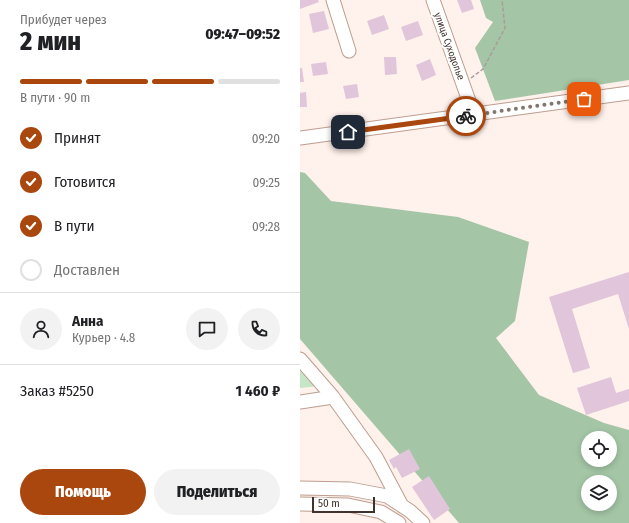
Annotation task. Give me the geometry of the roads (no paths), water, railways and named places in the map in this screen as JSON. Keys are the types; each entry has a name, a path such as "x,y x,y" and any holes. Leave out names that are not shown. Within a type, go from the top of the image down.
{"street":[{"path":"333,0 349,51"},
{"name":"улица Суходолье","path":"434,0 474,115"},
{"path":"300,138 629,93"},
{"path":"300,359 333,397 376,458 402,506"},
{"path":"300,402 333,397"},
{"path":"300,488 350,488 387,496 410,511 423,523"},
{"path":"300,504 348,505 381,512 399,523"}]}
